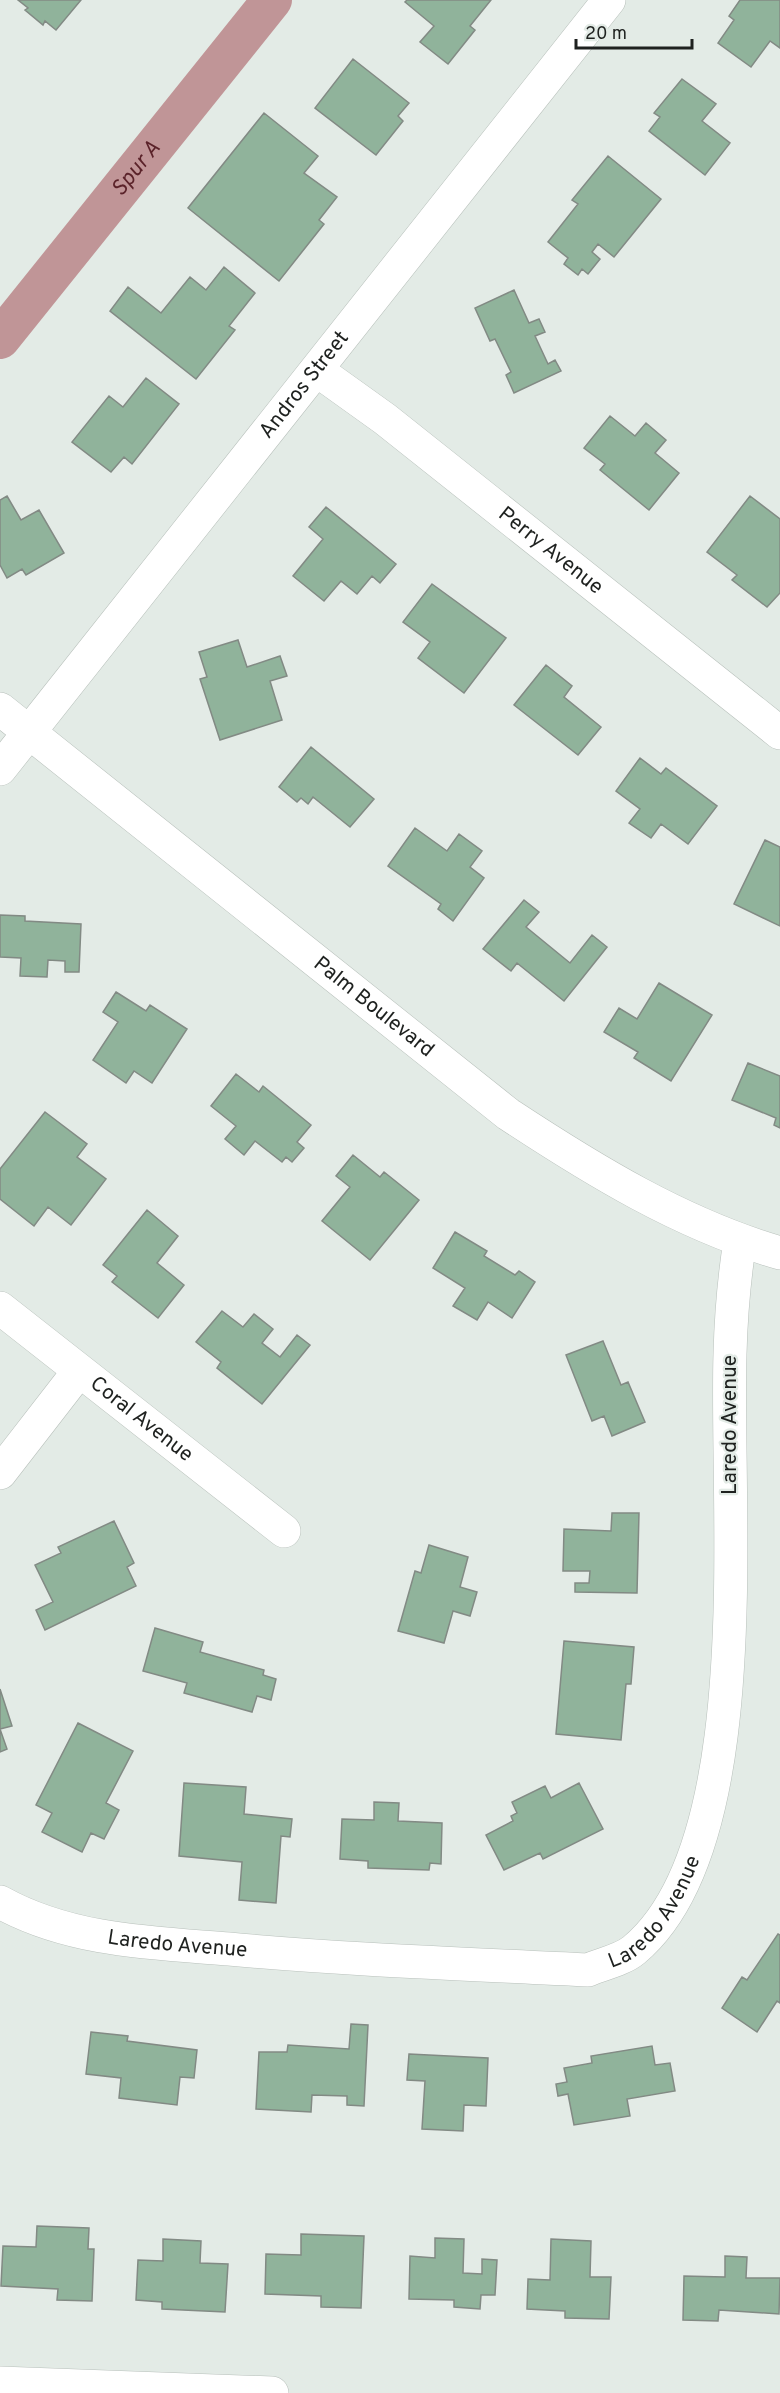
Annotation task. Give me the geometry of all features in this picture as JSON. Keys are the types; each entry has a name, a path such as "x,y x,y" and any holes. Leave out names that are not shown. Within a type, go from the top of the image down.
{"street":[{"name":"Andros Street","path":"0,769 318,371 609,0"},
{"name":"Perry Avenue","path":"318,371 385,419 780,733"},
{"name":"Palm Boulevard","path":"0,709 508,1114 574,1158 629,1190 740,1241 780,1253"},
{"name":"Laredo Avenue","path":"0,1902 54,1924 111,1939 294,1955 588,1970 632,1952 661,1922 685,1877 705,1822 716,1767 728,1681 730,1355 734,1285 740,1241"},
{"name":"Coral Avenue","path":"0,1308 284,1531"},
{"path":"0,1473 79,1371"},
{"path":"0,2383 272,2393"}],"building":[{"path":"18,0 81,0 56,30 45,21 43,25 25,10 28,8"},
{"path":"407,0 491,0 470,26 475,30 448,64 420,42 434,26 405,2"},
{"path":"740,0 780,0 780,48 770,41 751,67 718,43 734,20 729,16"},
{"path":"353,59 409,103 398,116 403,121 376,155 315,108"},
{"path":"682,79 716,104 702,121 730,143 705,175 649,131 660,117 654,113"},
{"path":"264,113 318,156 304,173 337,197 319,220 324,224 279,281 188,208"},
{"path":"608,156 661,199 614,257 598,244 592,252 600,259 588,274 582,269 578,275 564,264 568,258 548,242 578,204 572,200"},
{"path":"224,267 255,293 229,326 235,330 196,379 110,311 128,287 161,313 190,277 206,290"},
{"path":"514,290 529,323 539,319 545,332 535,336 548,364 555,360 561,371 514,393 506,375 511,372 495,339 490,341 475,308"},
{"path":"146,378 179,404 132,464 124,457 111,472 72,442 109,396 123,407"},
{"path":"610,416 635,436 646,423 666,440 655,453 679,473 649,510 600,470 605,464 584,448"},
{"path":"7,496 21,520 39,510 64,553 26,575 22,569 7,578 0,565 0,500"},
{"path":"750,496 780,519 780,593 767,607 732,580 737,575 707,552"},
{"path":"326,507 396,564 380,583 372,576 357,594 341,581 324,601 293,576 323,539 309,527"},
{"path":"432,584 506,638 464,693 418,658 430,642 403,622"},
{"path":"238,640 247,667 280,656 287,676 270,681 282,720 220,740 200,679 207,677 199,652"},
{"path":"546,665 572,686 564,697 601,727 578,755 514,705"},
{"path":"311,747 374,799 350,827 313,797 308,804 301,798 297,802 279,787"},
{"path":"640,758 661,774 666,768 717,806 688,844 661,824 651,838 629,823 640,809 616,791"},
{"path":"415,828 447,851 459,834 482,851 470,867 484,878 453,921 438,909 441,904 388,866"},
{"path":"765,840 780,847 780,926 734,904"},
{"path":"524,900 539,912 526,927 570,963 592,935 607,947 564,1001 517,963 511,971 483,949"},
{"path":"0,915 25,916 25,921 81,924 79,972 65,972 65,961 48,960 47,977 20,976 21,958 0,957"},
{"path":"659,983 712,1015 671,1081 634,1058 638,1052 604,1032 619,1008 637,1019"},
{"path":"116,992 146,1011 150,1005 187,1029 152,1083 134,1071 126,1083 93,1060 118,1022 103,1012"},
{"path":"748,1063 780,1076 780,1128 774,1125 776,1118 732,1100"},
{"path":"236,1074 259,1092 263,1086 311,1125 297,1142 304,1148 292,1162 286,1157 282,1162 255,1141 244,1155 225,1139 236,1126 211,1106"},
{"path":"45,1112 87,1144 77,1157 106,1179 71,1225 48,1207 34,1226 0,1199 0,1169"},
{"path":"353,1155 380,1177 384,1172 419,1200 370,1260 322,1221 350,1187 336,1176"},
{"path":"147,1210 178,1236 157,1263 184,1285 158,1318 112,1282 117,1276 103,1265"},
{"path":"455,1232 487,1251 484,1256 515,1275 519,1271 535,1282 512,1318 488,1302 477,1320 453,1306 465,1288 433,1268"},
{"path":"222,1311 243,1327 254,1314 273,1329 262,1343 280,1357 297,1335 310,1345 262,1404 217,1368 221,1362 196,1342"},
{"path":"603,1341 621,1385 628,1382 645,1422 612,1436 604,1416 592,1421 566,1355"},
{"path":"612,1513 639,1513 637,1593 575,1592 575,1583 589,1583 590,1571 563,1571 564,1529 611,1531"},
{"path":"114,1521 134,1563 127,1567 136,1586 45,1630 36,1610 53,1602 35,1565 61,1553 58,1547"},
{"path":"429,1545 468,1557 460,1587 477,1592 470,1616 453,1611 444,1643 398,1631 415,1571 421,1573"},
{"path":"155,1628 203,1642 200,1652 264,1670 263,1675 276,1679 271,1700 257,1696 252,1712 184,1693 187,1683 143,1671"},
{"path":"564,1641 634,1647 631,1684 626,1684 621,1740 556,1734"},
{"path":"0,1689 12,1726 0,1729"},
{"path":"78,1723 133,1751 106,1803 119,1810 104,1839 91,1833 82,1852 42,1832 52,1813 36,1805"},
{"path":"0,1729 7,1749 0,1752"},
{"path":"184,1783 246,1787 244,1814 292,1819 290,1837 281,1836 276,1903 239,1900 242,1862 179,1856"},
{"path":"579,1783 603,1829 543,1859 540,1853 504,1870 486,1835 513,1821 511,1816 517,1813 512,1802 545,1786 551,1798"},
{"path":"374,1802 399,1803 398,1821 442,1823 441,1864 430,1863 429,1870 368,1868 368,1861 340,1859 342,1819 374,1820"},
{"path":"778,1934 780,1935 780,2003 777,2001 757,2032 722,2008 742,1977 747,1980"},
{"path":"351,2024 368,2025 364,2106 347,2105 347,2096 312,2095 311,2112 256,2109 259,2052 287,2052 288,2045 349,2049"},
{"path":"91,2032 128,2036 127,2041 197,2050 194,2078 180,2077 177,2105 119,2098 121,2078 86,2074"},
{"path":"652,2046 655,2065 670,2063 675,2091 627,2099 630,2116 574,2125 568,2094 558,2096 556,2084 567,2082 564,2068 592,2063 591,2056"},
{"path":"409,2054 488,2058 486,2106 464,2105 463,2131 422,2129 425,2081 407,2080"},
{"path":"37,2226 89,2228 88,2249 94,2249 92,2301 57,2300 58,2289 1,2286 3,2246 36,2247"},
{"path":"301,2234 364,2236 361,2308 321,2307 321,2296 265,2294 266,2254 301,2255"},
{"path":"435,2238 464,2239 463,2273 482,2274 482,2259 497,2260 495,2295 481,2295 480,2309 454,2307 454,2300 409,2299 410,2256 435,2258"},
{"path":"163,2239 201,2241 200,2263 228,2264 225,2312 162,2309 162,2302 136,2300 138,2260 163,2261"},
{"path":"551,2239 591,2241 590,2277 611,2277 609,2319 565,2318 565,2311 527,2309 528,2279 550,2280"},
{"path":"725,2256 747,2257 746,2278 780,2278 779,2314 719,2310 718,2321 683,2320 684,2276 725,2277"}],"waterway":[{"name":"Spur A","path":"0,339 272,0"}]}
